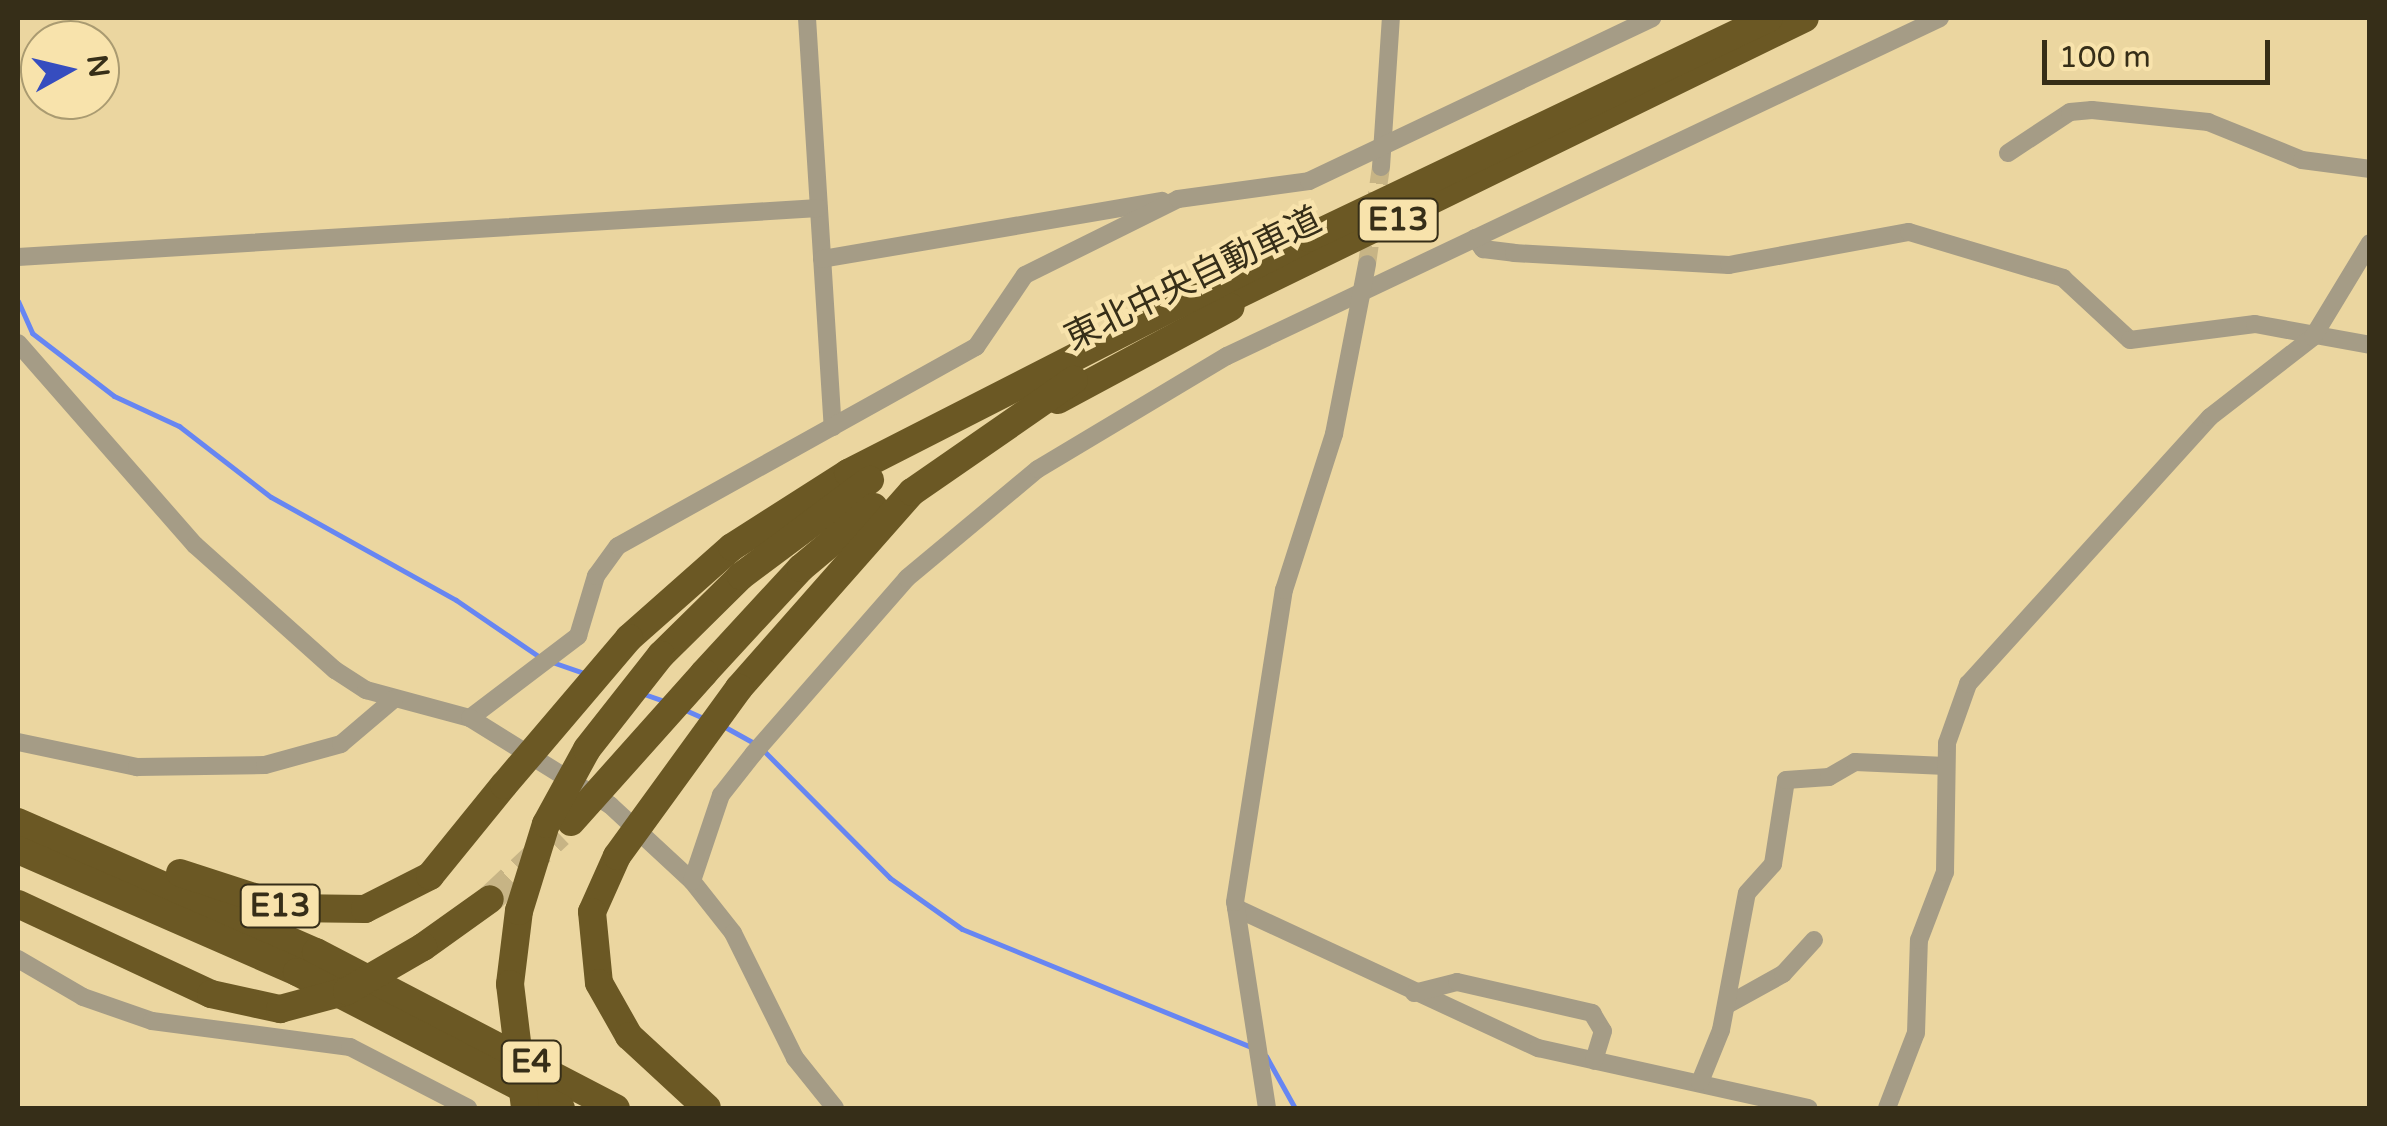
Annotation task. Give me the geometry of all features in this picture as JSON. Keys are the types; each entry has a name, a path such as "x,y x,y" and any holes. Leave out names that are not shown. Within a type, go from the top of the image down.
{"highway":[{"name":"東北中央自動車道","path":"989,418 1264,273 1769,18"},
{"name":"東北中央自動車道","path":"1264,273 1804,18"},
{"name":"E13","path":"18,820 270,903 334,913 386,902 418,884 629,638 770,520 989,418"},
{"name":"E13","path":"525,1108 510,984 520,911 559,827 587,749 661,655 780,545 989,418"},
{"name":"E13","path":"559,827 832,540 989,418"},
{"name":"E13","path":"706,1108 629,1036 599,983 592,912 617,856 740,688 884,518 989,418"},
{"name":"E4","path":"18,820 316,952 616,1108"},
{"name":"E4","path":"18,850 297,972 561,1108"},
{"path":"18,904 212,994 280,1010 347,991 422,947 490,899"}],"street":[{"path":"807,18 833,426"},
{"path":"1381,167 1391,18"},
{"path":"822,259 1309,181 1652,18"},
{"path":"692,881 721,795 754,753 907,578 1038,469 1200,370 1907,25 1940,18"},
{"path":"2008,154 2070,112 2092,110 2208,122 2302,160 2370,169"},
{"path":"470,718 578,636 596,576 618,546 976,347 1025,275 1178,199"},
{"path":"18,258 819,208"},
{"path":"1475,238 1483,249 1514,253 1729,265 1909,232 2063,278 2130,340 2255,324 2370,345"},
{"path":"1887,1108 1916,1033 1919,940 1940,902 1946,766 1953,714 1968,684 2210,417 2313,337 2370,243"},
{"path":"1267,1108 1236,908 1284,590 1334,434 1367,264"},
{"path":"18,342 195,545 336,670 394,699 470,718 610,805 692,881 732,933 795,1058 835,1108"},
{"path":"18,742 137,767 265,764 342,744 394,699"},
{"path":"1700,1082 1727,1005 1747,893 1770,873 1786,780 1829,777 1855,762 1946,766"},
{"path":"1236,908 1538,1048 1808,1108"},
{"path":"1727,1005 1783,974 1814,940"},
{"path":"18,959 83,997 152,1021 350,1047 468,1108"},
{"path":"1414,993 1457,982 1592,1013 1603,1031 1594,1062"}],"waterway":[{"path":"18,301 32,333 114,396 179,426 271,497 456,600 541,658"},
{"path":"552,662 584,673"},
{"path":"641,693 664,701"},
{"path":"683,709 705,719"},
{"path":"725,727 754,743"},
{"path":"763,750 890,878 962,929 1253,1048"},
{"path":"1266,1056 1295,1108"}],"tunnel":[{"path":"1367,264 1381,167"},
{"path":"490,899 559,834"}]}
